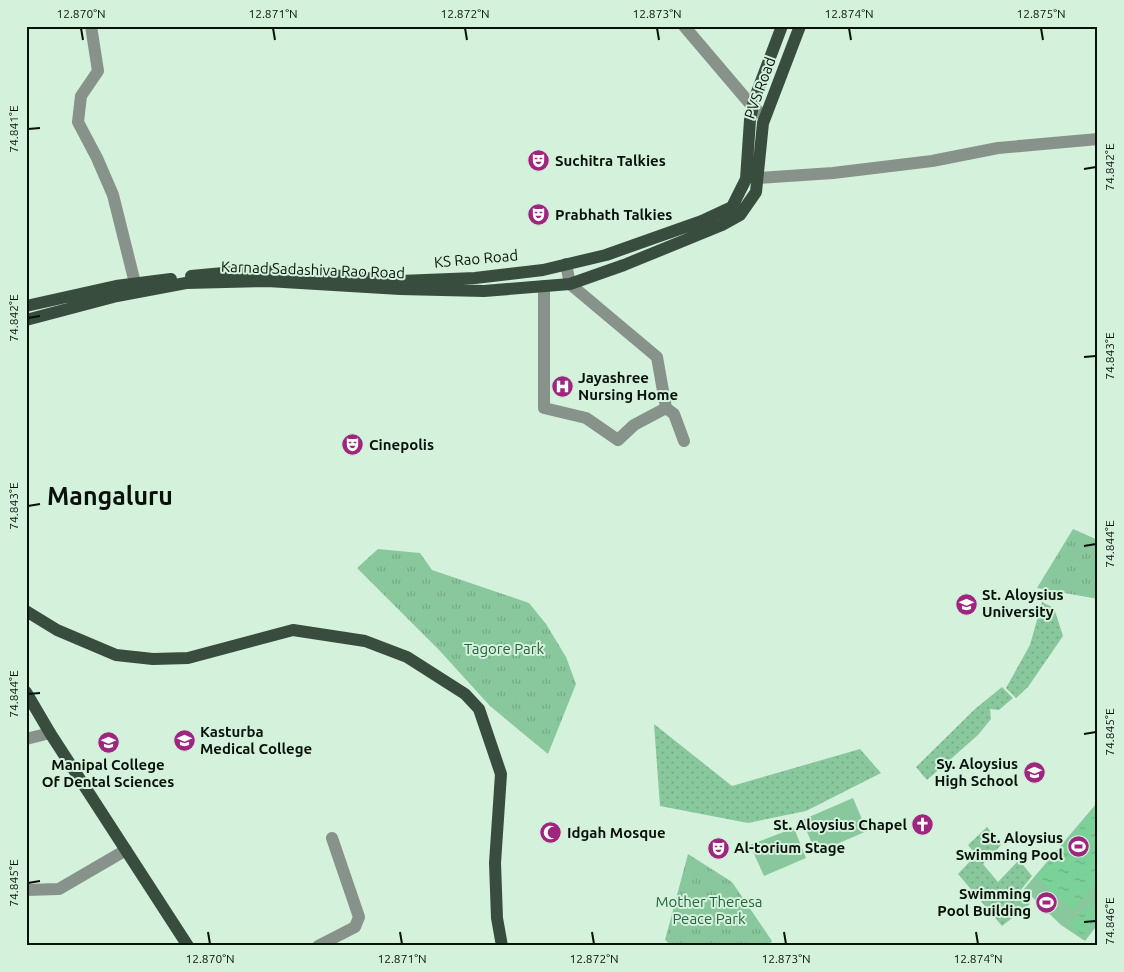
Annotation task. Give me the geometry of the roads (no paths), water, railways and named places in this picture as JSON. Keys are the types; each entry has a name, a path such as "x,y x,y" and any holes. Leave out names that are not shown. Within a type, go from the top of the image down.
{"main road":[{"name":"KS Rao Road","path":"26,306 135,284 211,273 295,272 400,281 475,278 543,270 606,255 702,221 732,207 746,179 752,106 782,26"},
{"name":"PVS Road","path":"756,192 765,116 800,26"},
{"name":"Karnad Sadashiva Rao Road","path":"26,320 117,296 186,283 267,281 400,289 484,291 570,284 722,225 740,215 756,192"},
{"path":"26,611 57,630 116,655 153,659 188,658 293,630 365,641 407,657 465,694 479,709 500,774 495,863 497,918 502,946"},
{"path":"26,692 50,733 188,946"}],"street":[{"path":"92,26 98,71 81,96 78,122 97,158 113,196 135,284"},
{"path":"684,26 752,106 765,116"},
{"path":"758,178 833,173 932,161 998,148 1098,139"},
{"path":"566,264 570,284 657,357 666,408 674,414 684,441"},
{"path":"544,286 544,408 586,418 618,440 634,426 666,408"},
{"path":"26,740 50,733"},
{"path":"318,946 355,927 359,917 332,838"},
{"path":"26,890 59,890 126,850"}],"water":[{"name":"St. Aloysius Swimming Pool","path":"1096,809 1098,811 1098,880 1073,910 1036,877"},
{"path":"1089,904 1098,911 1098,916 1082,935 1071,924"}],"place":[{"name":"Suchitra Talkies","path":"539,161"},
{"name":"Prabhath Talkies","path":"539,215"},
{"name":"Jayashree Nursing Home","path":"562,387"},
{"name":"Cinepolis","path":"353,445"},
{"name":"St. Aloysius University","path":"966,604"},
{"name":"Kasturba Medical College","path":"184,741"},
{"name":"Manipal College Of Dental Sciences","path":"108,742"},
{"name":"Sy. Aloysius High School","path":"1034,773"},
{"name":"St. Aloysius Chapel","path":"923,825"},
{"name":"Idgah Mosque","path":"551,833"},
{"name":"St. Aloysius Swimming Pool","path":"1079,847"},
{"name":"Al-torium Stage","path":"718,848"},
{"name":"Swimming Pool Building","path":"1047,903"}],"district":[{"name":"Mangaluru","path":"110,496"}],"park label":[{"name":"Tagore Park","path":"504,649"},
{"name":"Mother Theresa Peace Park","path":"709,910"}]}
